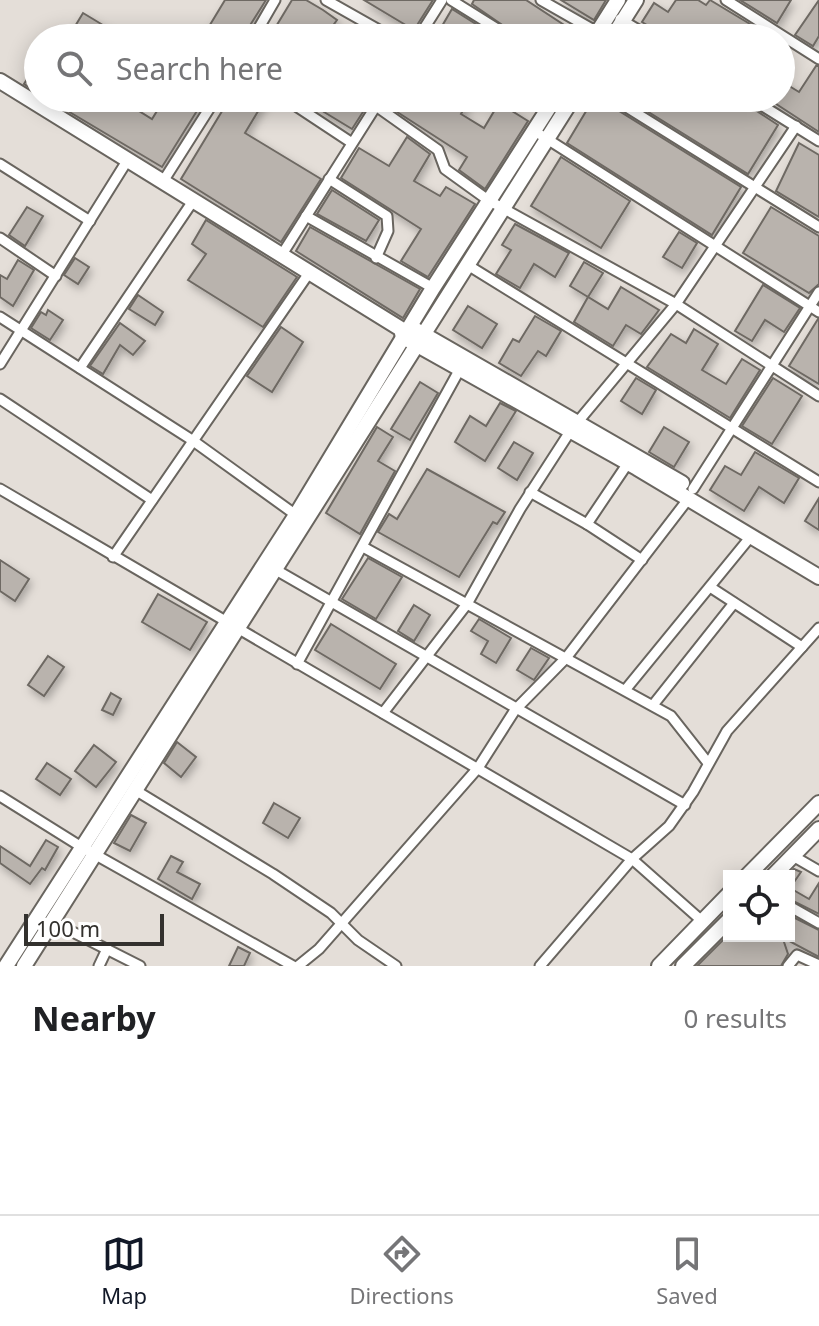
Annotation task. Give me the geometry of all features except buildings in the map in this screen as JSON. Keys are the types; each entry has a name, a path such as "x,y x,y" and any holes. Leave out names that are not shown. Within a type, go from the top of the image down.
{"main road":[{"path":"618,11 636,0"},
{"path":"0,81 24,96"},
{"path":"49,112 411,334 819,566"},
{"path":"24,966 135,790 296,515 411,334 466,264 533,130 545,112"},
{"path":"6,966 80,846 231,626 276,570 411,334 433,288 548,138 564,112"},
{"path":"411,334 461,367 574,426 628,463 691,494 819,577"},
{"path":"753,870 819,803"},
{"path":"779,870 819,829"},
{"path":"659,966 723,900"},
{"path":"683,966 723,926"}],"street":[{"path":"261,24 275,0"},
{"path":"326,0 368,24"},
{"path":"427,24 442,0"},
{"path":"451,0 490,24"},
{"path":"541,0 578,24"},
{"path":"726,0 764,24"},
{"path":"618,11 634,24"},
{"path":"795,44 819,59"},
{"path":"162,183 207,112"},
{"path":"305,112 352,143"},
{"path":"281,256 372,112"},
{"path":"391,112 436,147 445,169 495,204 676,304 819,396"},
{"path":"635,112 819,227"},
{"path":"773,112 819,141"},
{"path":"383,713 467,604 530,492 574,426 676,304 796,126"},
{"path":"533,130 815,309"},
{"path":"0,364 127,161"},
{"path":"0,164 90,221"},
{"path":"329,179 387,216 388,231 376,258"},
{"path":"80,368 193,201"},
{"path":"306,216 433,288"},
{"path":"0,238 56,276"},
{"path":"466,264 819,482"},
{"path":"113,557 309,273"},
{"path":"0,796 80,846 295,966 341,923 478,768 515,710 566,658 691,494 772,366 815,309 819,292"},
{"path":"0,317 192,440 296,515"},
{"path":"297,664 461,367"},
{"path":"0,399 152,500"},
{"path":"587,524 628,463"},
{"path":"0,489 632,859 702,921"},
{"path":"530,492 642,560"},
{"path":"626,689 752,535"},
{"path":"363,547 653,705 677,721 708,763"},
{"path":"276,570 685,805"},
{"path":"710,587 802,647"},
{"path":"653,705 734,603"},
{"path":"540,966 632,859 669,826 685,805 727,731 819,628"},
{"path":"135,790 273,874 396,966"},
{"path":"793,856 819,871"},
{"path":"795,909 819,923"},
{"path":"51,921 140,966"},
{"path":"99,966 107,949"},
{"path":"788,966 797,955 819,965"}]}
